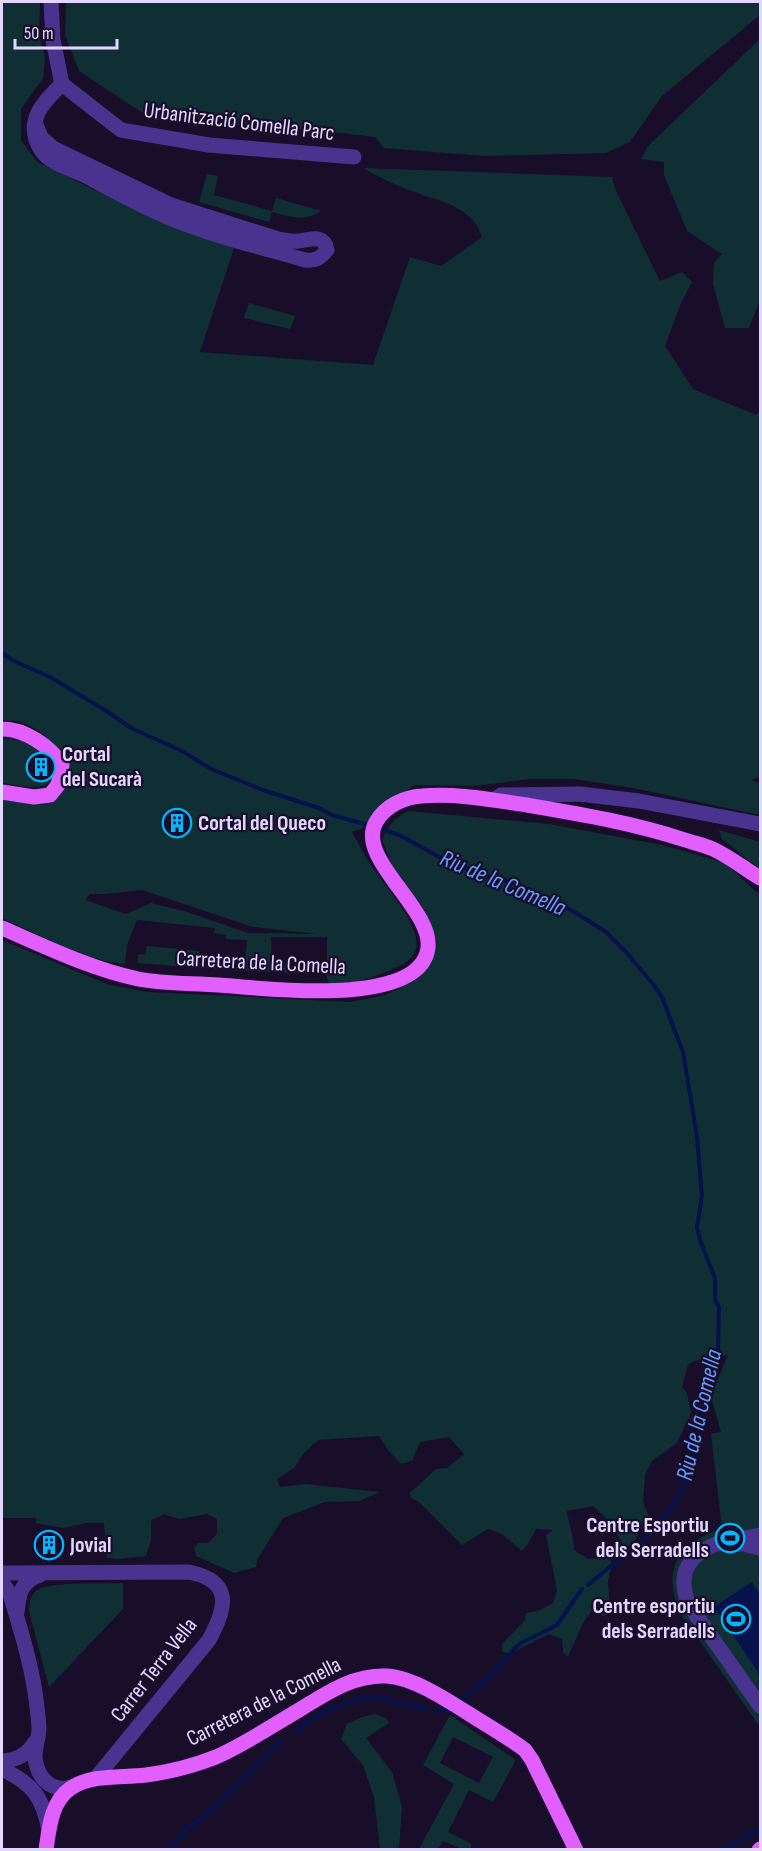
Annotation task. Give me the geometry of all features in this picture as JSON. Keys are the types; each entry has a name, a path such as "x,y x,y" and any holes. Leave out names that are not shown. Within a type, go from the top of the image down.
{"main road":[{"path":"2,729 11,729 24,734 47,747 62,765 58,785 50,795 34,797 2,792"},
{"name":"Carretera de la Comella","path":"2,928 69,957 139,979 347,992 394,981 421,964 428,949 428,939 422,925 381,862 372,837 373,827 377,819 393,804 421,796 493,800 583,814 662,832 713,849 760,878"},
{"name":"Carretera de la Comella","path":"72,1787 95,1779 166,1772 188,1767 248,1741 338,1686 362,1678 398,1677 422,1686 525,1750 576,1850"},
{"path":"46,1850 57,1803 72,1787"}],"street":[{"path":"35,122 42,137 53,148 171,205 278,239 294,242 311,237 320,239 326,244 327,250 314,261 305,260 215,235 169,218 47,157 35,136 35,122 45,100 62,84 53,40 51,2"},
{"name":"Urbanització Comella Parc","path":"62,84 121,130 209,145 354,157"},
{"path":"493,800 501,795 580,794 639,801 760,824"},
{"path":"760,1535 719,1543 702,1549 693,1558 683,1580 689,1605 760,1706"},
{"path":"719,1543 743,1544 760,1548"},
{"name":"Carrer Terra Vella","path":"2,1580 47,1574 189,1572 211,1578 218,1584 224,1598 216,1627 209,1640 95,1779"},
{"path":"47,1574 30,1578 23,1586 17,1612 36,1695 38,1724 34,1757 39,1773 55,1789 62,1790 72,1787"},
{"path":"2,1580 10,1594 20,1627"},
{"path":"2,1761 20,1758 29,1752 37,1739"},
{"path":"37,1739 27,1759 26,1768 27,1775 43,1803 49,1832"},
{"path":"2,1769 25,1782 35,1791"}],"green space":[{"path":"2,2 40,2 39,35 45,58 43,78 21,109 21,140 37,162 161,222 234,248 200,352 373,365 410,257 441,266 482,237 470,217 461,210 440,200 400,187 363,168 612,177 616,191 660,281 682,272 692,282 681,303 665,346 693,389 756,415 760,412 760,777 751,780 760,783 760,815 633,788 574,779 528,779 475,786 415,785 375,810 365,827 352,832 370,864 408,918 416,940 416,949 408,960 381,974 351,982 329,984 326,974 137,963 139,954 145,955 147,946 200,951 199,960 245,965 247,940 226,939 226,935 214,933 215,928 137,920 127,945 125,964 111,962 79,953 2,918 2,798 41,805 53,802 63,789 69,775 69,764 61,752 40,731 19,721 2,720","holes":["142,890 253,927 317,934 248,933 187,912 151,903 126,914 85,900 90,894","271,937 327,937 327,966 272,966"]},
{"path":"66,2 760,2 760,15 662,96 630,142 606,153 484,156 384,148 375,137 324,131 152,119 79,71 65,35"},
{"path":"760,39 760,300 749,328 725,328 713,284 714,263 722,254 687,231 664,175 664,162 641,159 648,146"},
{"path":"207,174 218,176 214,195 272,211 276,198 321,211 303,217 272,212 269,222 199,202"},
{"path":"249,303 295,316 290,329 244,318"},
{"path":"2,738 31,744 43,752 54,765 53,776 49,783 37,787 2,783"},
{"path":"408,811 549,824 662,845 725,863 760,895 760,1727 680,1613 673,1584 677,1560 684,1550 694,1542 722,1529 711,1434 721,1432 711,1396 728,1355 694,1361 688,1365 682,1387 687,1393 691,1413 677,1443 652,1461 645,1475 643,1502 649,1516 631,1546 624,1546 608,1520 593,1506 567,1511 574,1550 588,1559 609,1556 612,1565 608,1580 610,1614 603,1616 592,1610 583,1623 568,1657 563,1652 562,1639 549,1634 509,1654 502,1651 502,1644 525,1620 526,1613 538,1611 553,1603 557,1590 546,1535 553,1530 536,1529 522,1551 502,1534 488,1529 462,1545 419,1502 411,1498 410,1493 436,1469 447,1468 464,1454 449,1437 420,1442 412,1461 401,1464 379,1436 318,1440 304,1453 294,1468 277,1479 280,1487 305,1484 380,1492 359,1501 325,1502 283,1518 257,1560 256,1567 234,1573 196,1556 194,1548 198,1543 208,1543 217,1534 217,1519 207,1514 179,1519 164,1514 151,1521 151,1540 146,1556 118,1559 107,1558 104,1523 86,1523 63,1528 36,1523 36,1518 2,1518 2,940 107,984 146,992 351,1002 385,995 416,980 432,962 437,942 425,911 394,869 382,840 392,822"},
{"path":"719,830 760,842 760,869 722,839"},
{"path":"123,1583 123,1609 49,1687 29,1611 34,1593 40,1589 62,1584"},
{"path":"375,1714 386,1718 389,1723 366,1738 392,1772 402,1807 399,1849 380,1849 374,1797 363,1765 341,1739 347,1724"},
{"path":"450,1715 516,1760 493,1802 469,1790 448,1832 472,1844 470,1849 462,1849 443,1841 438,1849 419,1849 454,1784 423,1765","holes":["453,1737 493,1757 479,1783 440,1763"]}],"shaded area":[{"path":"752,1582 760,1594 760,1675 714,1607"}],"waterway":[{"name":"Riu de la Comella","path":"2,653 50,677 131,728 184,752 211,769 263,790 319,808 332,815 371,826"},
{"name":"Riu de la Comella","path":"378,828 399,835 447,861 488,877 515,883 571,910 606,932 626,952 662,997 683,1052 697,1137 702,1196 697,1227 715,1278 715,1299 719,1307 718,1352 709,1375 700,1428 687,1480 681,1491 671,1508 634,1551 612,1565 588,1585"},
{"name":"Riu de la Comella","path":"459,1702 494,1673 521,1643 557,1625 582,1589"},
{"name":"Riu de la Comella","path":"295,1731 324,1712 361,1698 382,1697 396,1703 428,1709"},
{"name":"Riu de la Comella","path":"436,1711 451,1708"},
{"name":"Riu de la Comella","path":"168,1850 190,1826 215,1807 281,1741"},
{"path":"719,1850 760,1830"}],"place":[{"name":"Cortal del Sucarà","path":"41,767"},
{"name":"Cortal del Queco","path":"177,823"},
{"name":"Centre Esportiu dels Serradells","path":"730,1538"},
{"name":"Jovial","path":"49,1545"},
{"name":"Centre esportiu dels Serradells","path":"736,1619"}]}
